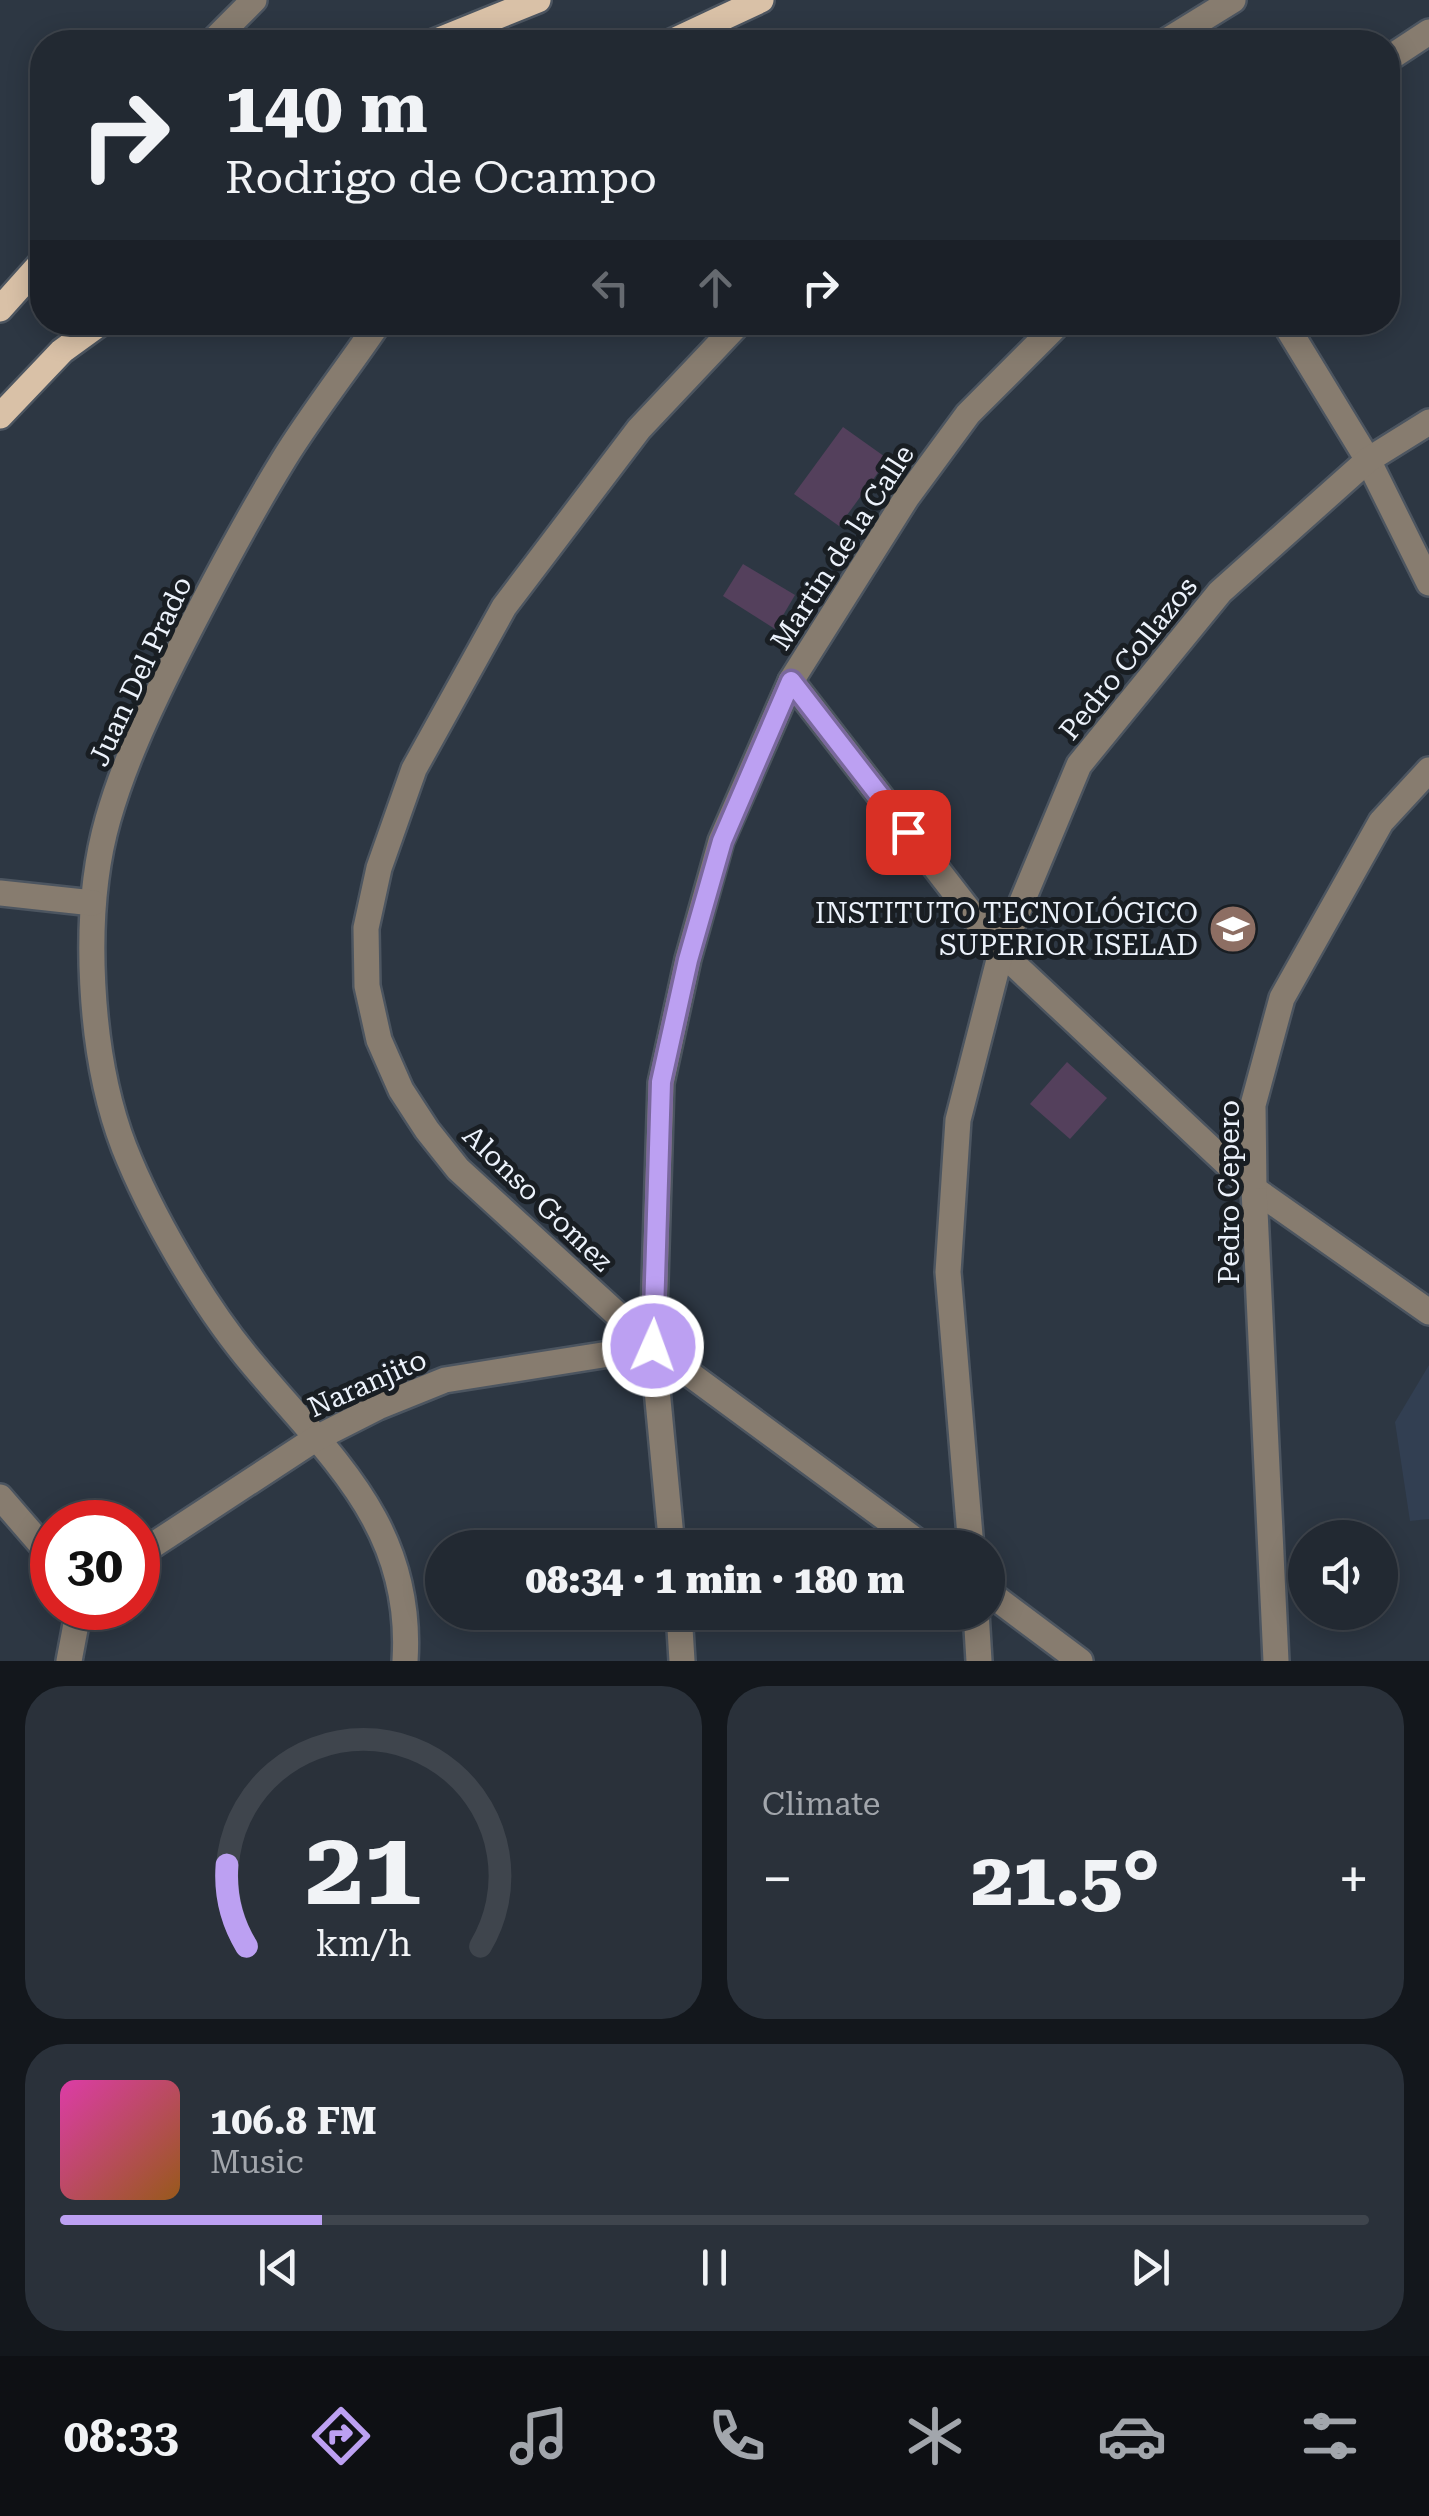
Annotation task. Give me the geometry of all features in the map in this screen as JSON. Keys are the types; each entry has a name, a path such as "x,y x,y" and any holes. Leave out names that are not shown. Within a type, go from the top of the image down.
{"main road":[{"path":"464,30 538,0"},
{"path":"697,30 761,0"},
{"path":"0,309 30,275"},
{"path":"0,416 62,351 84,335"}],"street":[{"path":"224,30 254,0"},
{"path":"1184,30 1233,0"},
{"path":"1400,51 1429,32"},
{"name":"Juan Del Prado","path":"370,335 285,457 208,592 138,734 107,820 92,903 92,963 107,1088 124,1147 180,1260 242,1352 362,1494 395,1565 405,1610 405,1661"},
{"name":"Alonso Gomez","path":"728,335 640,429 504,607 414,769 380,868 366,928 366,986 379,1040 401,1090 458,1169 653,1346 902,1530"},
{"name":"Martin de la Calle","path":"670,1530 653,1346 661,1082 688,960 722,841 791,681 907,497 968,414 1047,335"},
{"path":"1292,335 1368,460 1429,583"},
{"name":"Pedro Collazos","path":"970,1530 948,1272 958,1120 1002,952 1079,764 1220,592 1368,460 1429,422"},
{"path":"791,681 1002,952 1254,1189 1429,1312"},
{"name":"Pedro Cepero","path":"1276,1661 1253,1106 1282,998 1381,822 1429,770"},
{"path":"0,893 92,903"},
{"name":"Naranjito","path":"160,1540 315,1438 446,1380 653,1346"},
{"path":"0,1497 30,1532"},
{"path":"1005,1605 1080,1661"},
{"path":"68,1661 74,1630"},
{"path":"680,1630 682,1661"},
{"path":"977,1630 978,1661"}],"shaded area":[{"path":"1429,1365 1429,1519 1410,1521 1395,1422"}],"building":[{"path":"843,427 888,459 839,526 794,494"},
{"path":"743,564 795,595 775,629 723,596"},
{"path":"1067,1062 1107,1098 1070,1139 1030,1104"}],"place":[{"name":"INSTITUTO TECNOLÓGICO SUPERIOR ISELAD","path":"1233,929"}],"route":[{"path":"653,1346 661,1082 688,960 722,841 791,681 908,832"}]}
